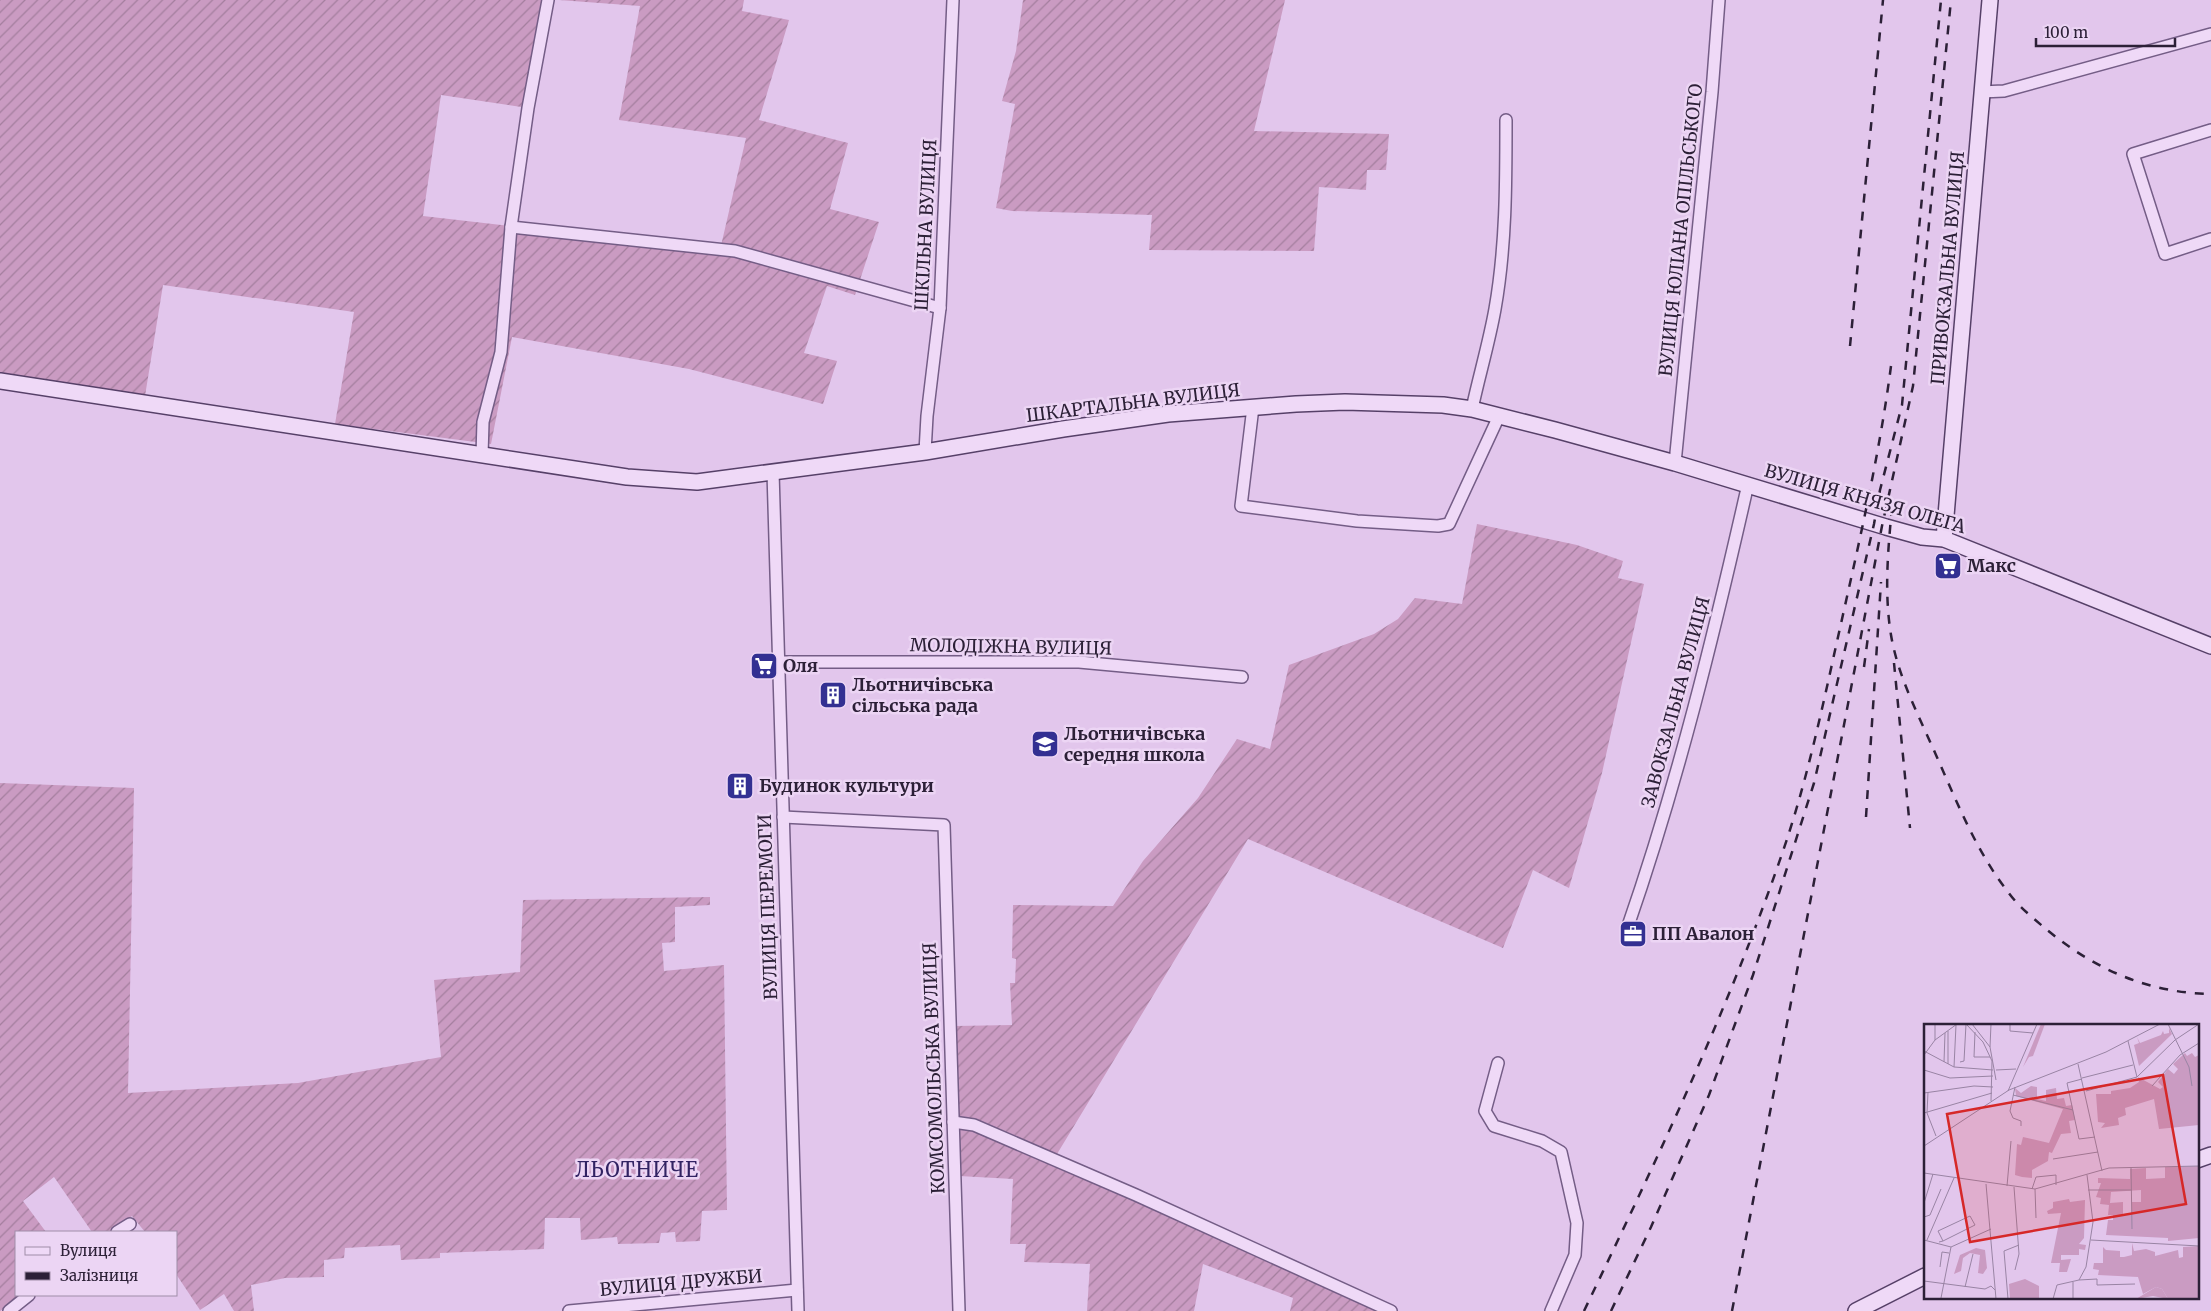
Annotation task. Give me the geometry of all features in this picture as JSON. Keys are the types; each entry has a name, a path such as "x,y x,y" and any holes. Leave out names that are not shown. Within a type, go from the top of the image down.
{"street":[{"path":"482,455 483,422 501,352 511,227 528,108 548,0"},
{"name":"ШКІЛЬНА ВУЛИЦЯ","path":"925,452 927,416 940,308 953,0"},
{"name":"ВУЛИЦЯ ЮЛІАНА ОПІЛЬСЬКОГО","path":"1675,462 1719,0"},
{"name":"ПРИВОКЗАЛЬНА ВУЛИЦЯ","path":"1944,539 1990,0"},
{"path":"1981,92 2004,91 2211,34"},
{"path":"1472,409 1495,310 1501,269 1506,196 1506,120"},
{"path":"2211,130 2133,154 2165,254 2211,239"},
{"path":"511,227 735,250 940,308"},
{"name":"ШКАРТАЛЬНА ВУЛИЦЯ","path":"0,381 627,478 690,482 925,452 1168,414 1253,407 1345,402 1443,405 1472,409 1499,416"},
{"path":"1253,407 1241,506 1357,521 1438,526 1449,524 1499,416"},
{"name":"ВУЛИЦЯ КНЯЗЯ ОЛЕГА","path":"1499,416 1675,462 1922,537 1944,539 2211,646"},
{"name":"ВУЛИЦЯ ПЕРЕМОГИ","path":"773,472 798,1311"},
{"name":"ЗАВОКЗАЛЬНА ВУЛИЦЯ","path":"1628,926 1658,837 1712,640 1748,484"},
{"name":"МОЛОДІЖНА ВУЛИЦЯ","path":"779,662 1079,662 1242,676"},
{"name":"КОМСОМОЛЬСЬКА ВУЛИЦЯ","path":"783,817 944,824 959,1311"},
{"path":"1498,1063 1485,1111 1494,1126 1542,1141 1561,1152 1577,1223 1575,1255 1551,1311"},
{"path":"954,1122 974,1125 1136,1195 1391,1311"},
{"path":"2198,1160 2211,1155"},
{"path":"120,1231 130,1224"},
{"path":"1856,1311 1924,1277"},
{"name":"ВУЛИЦЯ ДРУЖБИ","path":"569,1311 796,1290"},
{"path":"9,1311 28,1296"}],"shaded area":[{"path":"0,0 548,0 528,108 441,95 423,216 720,250 746,138 619,120 640,6 559,0 744,0 742,11 789,20 759,120 848,143 830,209 879,222 855,295 827,286 804,353 837,361 823,404 689,369 512,337 491,444 335,424 354,312 163,285 145,396 0,374"},
{"path":"1023,0 1285,0 1254,131 1389,134 1386,170 1367,170 1366,190 1319,187 1314,251 1149,250 1152,215 1012,211 996,208 1015,104 1002,101 1016,51"},
{"path":"1477,524 1577,545 1623,561 1618,578 1644,584 1602,773 1569,888 1533,870 1503,948 1248,839 1054,1159 1391,1311 1290,1311 1293,1298 1203,1264 1194,1311 1087,1311 1090,1264 1024,1262 1026,1244 1010,1244 1013,1179 959,1176 956,1026 1012,1025 1010,983 1015,983 1016,959 1012,958 1013,905 1113,906 1143,861 1198,798 1237,739 1270,749 1289,665 1374,634 1398,619 1415,598 1462,604"},
{"path":"0,783 134,788 128,1093 298,1083 441,1057 434,980 520,972 523,900 710,897 710,905 675,907 675,942 662,943 664,971 724,965 727,1210 702,1211 700,1241 676,1242 675,1232 661,1233 659,1243 618,1244 617,1237 581,1240 580,1218 545,1218 544,1249 440,1253 440,1258 401,1260 400,1245 345,1248 344,1258 324,1260 324,1277 285,1278 251,1285 254,1311 234,1311 224,1294 200,1310 178,1277 178,1231 144,1231 132,1216 111,1231 91,1231 54,1177 23,1201 45,1231 15,1231 15,1296 21,1296 0,1311"}],"railway":[{"path":"1850,346 1883,0"},
{"path":"1611,1311 1651,1227 1709,1095 1753,975 1814,783 1874,524 1880,490 1902,405 1941,0"},
{"path":"1732,1311 1882,526 1913,386 1951,0"},
{"path":"1584,1311 1638,1198 1715,1026 1762,910 1792,825 1826,691 1860,536 1874,468 1891,366"},
{"path":"1892,507 1887,587 1894,651 1910,696 1960,808 1986,860 2008,892 2026,912 2083,956 2103,967 2144,984 2188,993 2211,994"},
{"path":"1866,817 1881,582"},
{"path":"1864,667 1869,629"},
{"path":"1894,663 1910,828"}],"place":[{"name":"Макс","path":"1948,566"},
{"name":"Оля","path":"764,666"},
{"name":"Льотничівська сільська рада","path":"833,695"},
{"name":"Льотничівська середня школа","path":"1045,744"},
{"name":"Будинок культури","path":"740,786"},
{"name":"ПП Авалон","path":"1633,934"}],"district":[{"name":"ЛЬОТНИЧЕ","path":"637,1170"}]}
